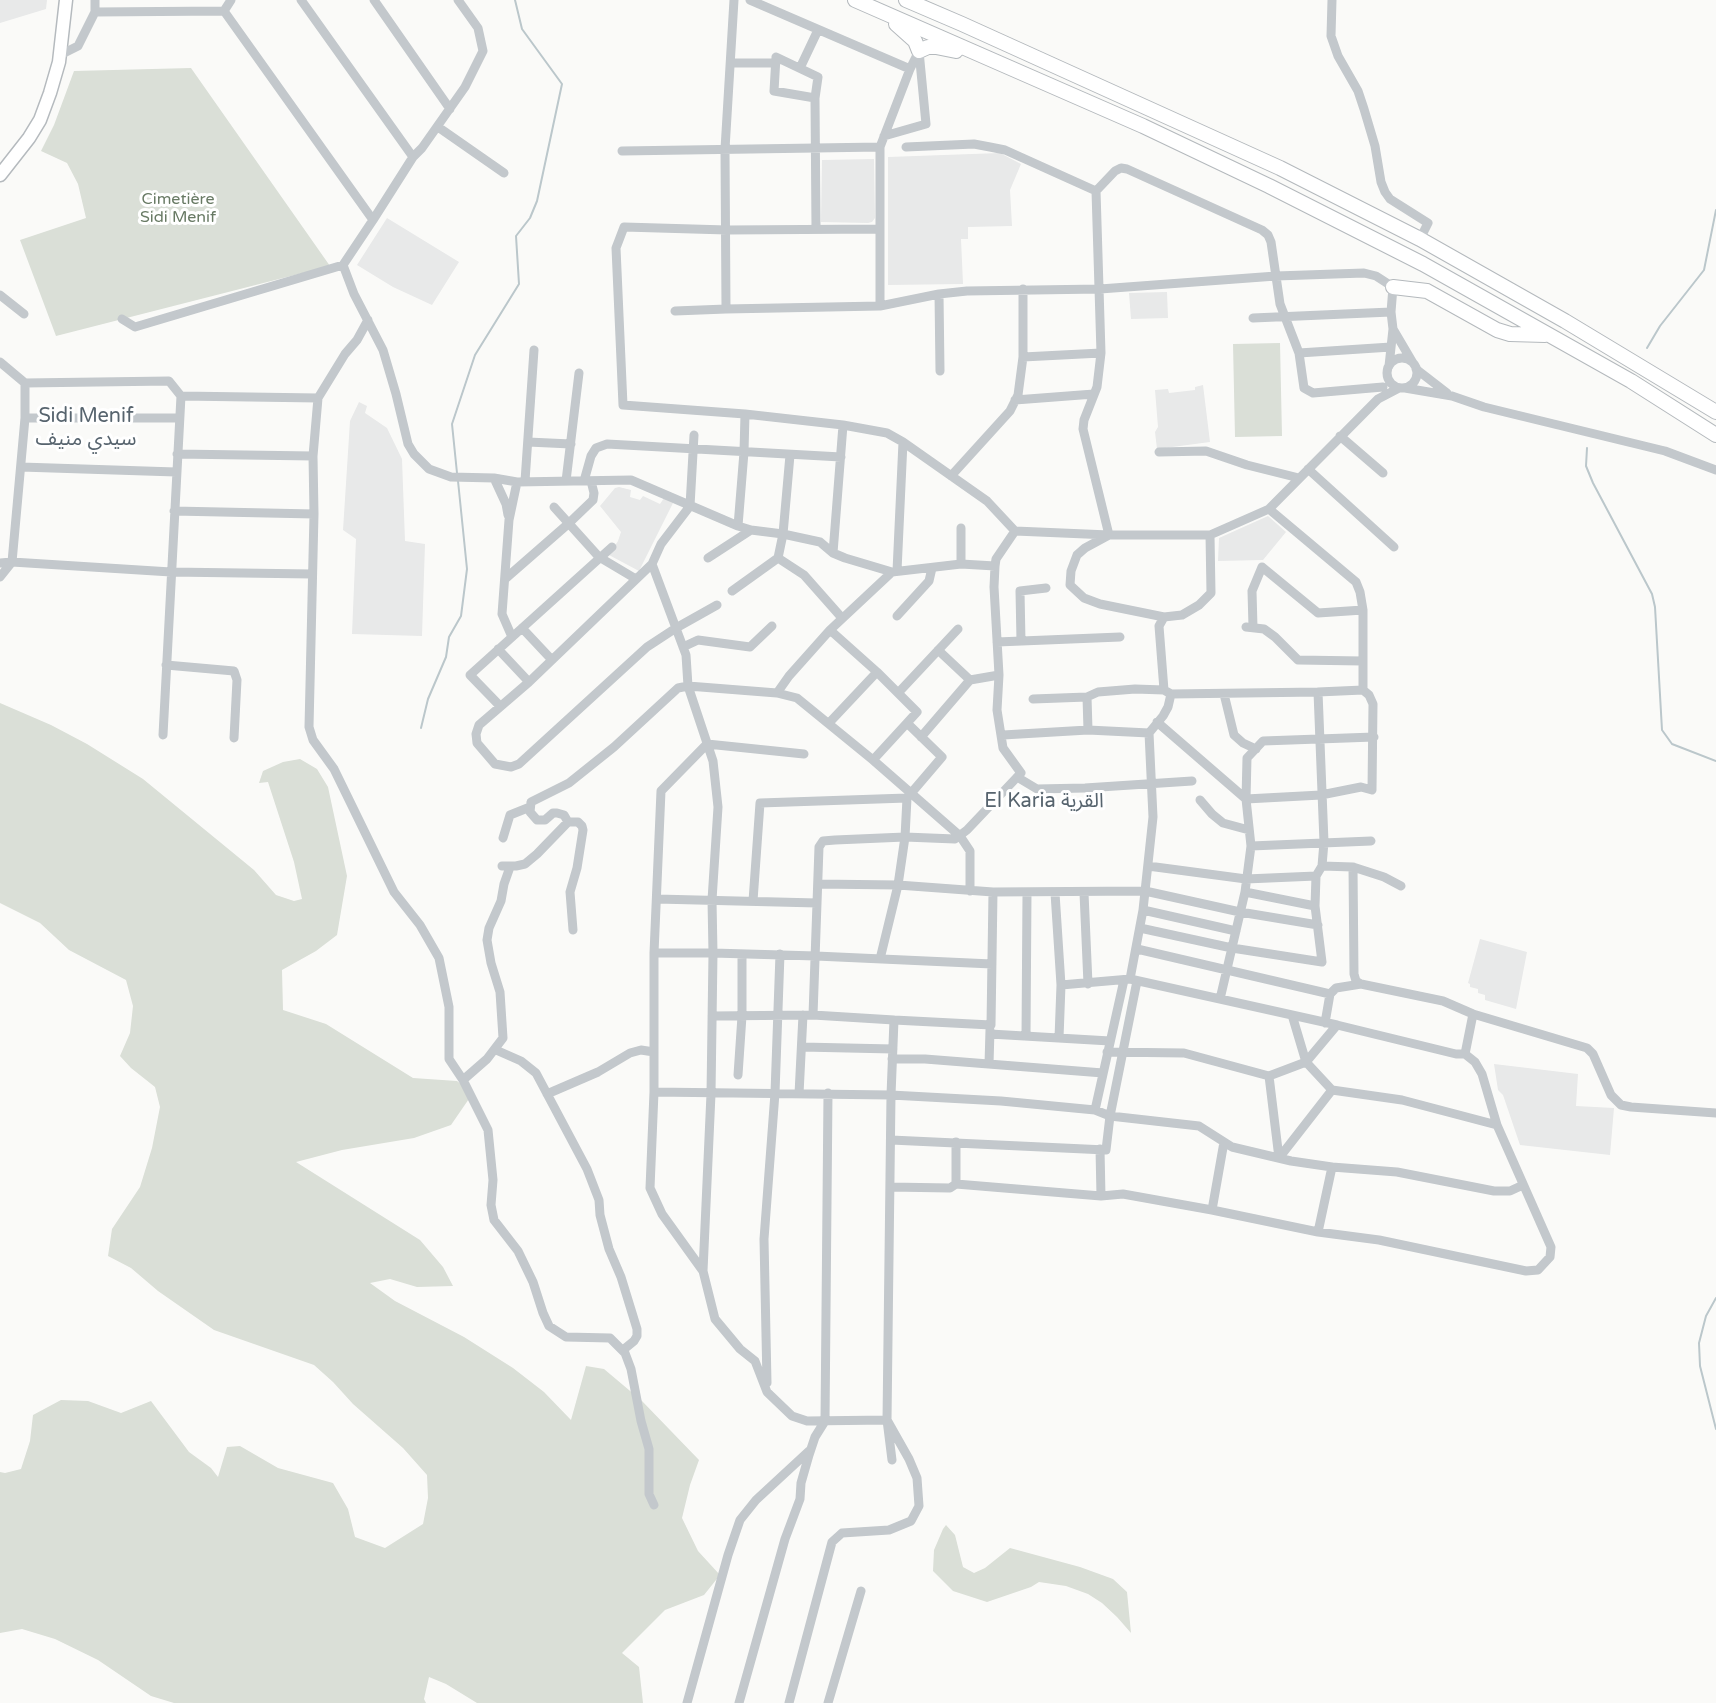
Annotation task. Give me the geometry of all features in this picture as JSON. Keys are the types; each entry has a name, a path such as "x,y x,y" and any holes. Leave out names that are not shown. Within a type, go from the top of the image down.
{"highway":[{"path":"855,0 1143,126 1269,186 1423,264 1631,381 1716,435"},
{"path":"906,0 973,28 1280,168 1420,239 1564,321 1716,412"},
{"path":"877,10 910,35 918,45 919,51 928,47 936,47 986,57"},
{"path":"1394,287 1427,291 1497,330 1510,334 1549,336"}],"main road":[{"path":"0,175 40,120 60,55 66,0"}],"street":[{"path":"60,55 78,46 96,12 95,0"},
{"path":"224,11 231,0"},
{"path":"302,0 413,157"},
{"path":"374,0 450,110"},
{"path":"122,319 135,327 342,265 413,157 450,110 465,87 483,51 478,28 458,0"},
{"path":"726,309 725,149 734,0"},
{"path":"750,0 910,69"},
{"path":"1332,0 1331,36 1338,56 1358,91 1375,146 1381,182 1390,199 1428,223 1420,239"},
{"path":"96,12 224,11"},
{"path":"224,11 373,220"},
{"path":"800,68 818,30"},
{"path":"880,306 880,147 919,51"},
{"path":"884,136 926,124 919,51"},
{"path":"815,98 774,92 776,57 818,77 815,98 816,229"},
{"path":"730,63 776,63"},
{"path":"438,127 504,173"},
{"path":"906,147 974,144 1005,150 1096,191"},
{"path":"622,151 880,147"},
{"path":"1108,535 1083,429 1084,420 1097,387 1101,353 1096,191 1120,168 1127,169 1262,230 1268,235 1284,315 1299,353 1303,385 1310,393 1390,383 1402,388 1452,396 1484,407 1665,451 1716,470"},
{"path":"880,228 727,230 624,227 616,248 623,405 745,414 843,425 887,433 987,501 1015,531 1108,535 1210,535 1269,509 1378,399 1414,383 1415,366 1394,329"},
{"path":"342,265 383,350 408,444 414,454 429,469 451,477 521,481 632,480 738,526 820,542 833,553 894,572 961,564 995,566"},
{"path":"675,311 880,306 939,294 967,291 1100,289 1276,276 1364,273 1376,276 1394,287 1391,312 1394,329 1389,366 1378,399"},
{"path":"951,476 1010,411 1018,395 1023,357 1023,289"},
{"path":"939,294 940,371"},
{"path":"0,295 24,314"},
{"path":"1253,318 1391,312"},
{"path":"368,320 318,398 313,456 314,514 309,727 313,740 334,769 394,892 420,925 440,957 449,1007 448,1059 463,1080 488,1130 493,1180 491,1205 494,1220 518,1251 538,1295 545,1320 555,1331 566,1337 610,1338 623,1350 631,1369 647,1439 649,1494 654,1505"},
{"path":"1299,353 1391,347"},
{"path":"512,636 502,614 509,520 521,481 528,442 534,350"},
{"path":"1023,357 1101,353"},
{"path":"1389,366 1398,359 1409,360 1430,381 1452,396"},
{"path":"0,362 25,383 170,381 181,396 163,735"},
{"path":"566,481 579,373"},
{"path":"0,577 12,562 25,418 25,383"},
{"path":"1015,400 1094,394"},
{"path":"181,396 318,398"},
{"path":"738,526 745,414"},
{"path":"25,418 179,418"},
{"path":"833,553 843,425"},
{"path":"694,435 690,506 661,544 652,564 529,682 480,724 476,734 477,743 495,764 511,767 519,764 647,647 717,605"},
{"path":"1340,436 1383,473"},
{"path":"528,442 571,444"},
{"path":"777,693 830,630 894,572 903,442"},
{"path":"505,579 593,500 594,492 587,481 591,456 596,448 607,444 841,458"},
{"path":"1159,452 1206,451 1247,465 1299,478"},
{"path":"177,454 313,456"},
{"path":"732,591 778,558 783,534 790,455"},
{"path":"21,467 176,472"},
{"path":"1308,469 1394,547"},
{"path":"494,478 506,504 509,520"},
{"path":"554,507 599,557 636,579"},
{"path":"1269,509 1356,582 1362,610 1363,690"},
{"path":"174,511 314,514"},
{"path":"961,528 961,564"},
{"path":"708,558 751,530"},
{"path":"813,1016 819,847 823,841 905,837 955,839 1021,773 1003,748 1003,735 997,710 999,675 995,566 996,558 1015,531"},
{"path":"1108,535 1077,555 1071,572 1070,585 1084,598 1100,604 1164,617 1182,615 1199,605 1212,593 1210,535"},
{"path":"500,706 470,675 612,547"},
{"path":"778,558 804,575 842,618"},
{"path":"0,563 171,572 312,574"},
{"path":"652,564 686,655 688,686 713,761 718,807 712,900 711,1094 704,1209 703,1271 715,1319 740,1349 756,1361 767,1392 792,1416 807,1421 887,1420"},
{"path":"1362,610 1318,613 1262,567 1252,591 1250,627 1264,629 1270,633 1298,660 1362,661"},
{"path":"897,616 929,581 932,568"},
{"path":"1021,641 1020,591 1046,588"},
{"path":"1095,1110 1107,1052 1130,980 1143,910 1153,817 1149,733 1167,707 1159,626 1164,617"},
{"path":"683,647 698,640 750,647 772,626"},
{"path":"522,628 552,660"},
{"path":"899,692 958,629"},
{"path":"830,630 899,692 917,712 873,760"},
{"path":"997,642 1120,637"},
{"path":"498,649 529,682"},
{"path":"938,650 970,680"},
{"path":"166,665 234,671 237,680 234,738"},
{"path":"829,723 877,672"},
{"path":"921,737 970,680 999,675"},
{"path":"568,822 564,815 557,813 553,813 545,820 537,820 530,812 531,802 569,783 597,761 678,688 688,686 777,693 797,698 829,723 873,760 909,796 960,836 970,850 970,891"},
{"path":"1033,699 1087,697 1098,692 1135,689 1224,694 1363,690 1369,695 1373,704 1372,790 1361,787 1321,795 1246,799 1157,723"},
{"path":"1140,928 1233,948 1322,962 1315,906 1316,876 1322,866 1324,842 1318,692"},
{"path":"1224,694 1234,735 1243,743 1256,749"},
{"path":"1087,697 1088,730"},
{"path":"880,958 898,885 909,796 942,757 907,723"},
{"path":"1003,735 1088,730 1149,733"},
{"path":"1247,758 1263,741 1374,737"},
{"path":"1220,999 1245,892 1251,846 1246,799 1247,758 1243,743"},
{"path":"708,744 804,754"},
{"path":"703,1271 662,1214 650,1188 654,1092 654,954 661,791 708,744"},
{"path":"1017,777 1037,789 1192,781"},
{"path":"753,901 760,803 909,796"},
{"path":"1200,800 1223,823 1250,830"},
{"path":"503,838 510,815 530,807"},
{"path":"463,1080 482,1065 496,1050 503,1038 500,992 490,963 488,934 494,913 501,901 506,867 519,866 531,860 568,822 578,822 583,830 577,868 570,892 573,930"},
{"path":"1251,846 1371,841"},
{"path":"1148,866 1246,879 1316,876"},
{"path":"1322,866 1353,867 1384,877 1401,886"},
{"path":"1353,867 1354,974 1356,981 1361,984 1443,1001 1473,1014 1587,1048 1593,1054 1611,1095 1621,1105 1716,1113"},
{"path":"818,884 898,885 1027,893 1145,891 1240,912 1318,925"},
{"path":"989,1064 993,892"},
{"path":"1245,892 1315,906"},
{"path":"1026,1036 1027,893"},
{"path":"1055,893 1061,985 1059,1038"},
{"path":"1084,893 1088,984"},
{"path":"657,899 817,903"},
{"path":"1143,910 1236,931"},
{"path":"1137,949 1330,994"},
{"path":"654,954 713,952 992,964"},
{"path":"738,1076 742,1016 742,954"},
{"path":"767,1392 764,1239 779,1016 780,954"},
{"path":"890,1187 950,1188 956,1184 1101,1196 1123,1194 1318,1232 1379,1240 1526,1271 1538,1270 1550,1257 1551,1247 1497,1125 1482,1074 1475,1062 1465,1054 1456,1054 1130,980 1061,985"},
{"path":"891,1140 1106,1150 1122,1053 1130,980"},
{"path":"1325,1023 1330,994 1336,988 1361,984"},
{"path":"1465,1054 1473,1014"},
{"path":"712,1016 803,1015 894,1020 1026,1036 1110,1041"},
{"path":"799,1094 803,1015"},
{"path":"1292,1015 1305,1062 1332,1090 1402,1100 1497,1125"},
{"path":"892,1460 887,1420 894,1020"},
{"path":"1107,1052 1184,1053 1269,1076 1305,1062 1336,1025"},
{"path":"802,1047 1103,1073"},
{"path":"496,1050 532,1069 580,1154 599,1200 600,1215 607,1242 637,1329 634,1341 623,1350"},
{"path":"547,1094 598,1072 630,1053 641,1050 654,1052"},
{"path":"1269,1076 1279,1158"},
{"path":"1279,1158 1332,1090"},
{"path":"654,1092 891,1095 1000,1101 1095,1110 1110,1115 1199,1126 1232,1147 1279,1158 1332,1167 1397,1172 1494,1191 1510,1191 1523,1185"},
{"path":"739,1703 785,1539 800,1499 801,1483 811,1450 815,1437 825,1421 828,1093"},
{"path":"956,1142 956,1184"},
{"path":"1212,1210 1224,1143"},
{"path":"1100,1149 1101,1196"},
{"path":"1318,1232 1332,1167"},
{"path":"789,1703 832,1542 842,1533 889,1530 910,1521 920,1506 917,1478 887,1420"},
{"path":"687,1703 740,1520 756,1500 811,1450"},
{"path":"828,1703 861,1591"}],"shaded area":[{"path":"0,0 47,0 46,9 0,23"},
{"path":"1000,153 1021,164 1010,190 1012,226 968,227 968,239 961,239 963,284 888,285 888,157"},
{"path":"874,159 875,218 872,222 821,222 822,160"},
{"path":"387,218 459,262 432,305 393,287 357,265"},
{"path":"1167,292 1168,318 1131,319 1129,293"},
{"path":"1203,385 1210,442 1157,449 1155,390 1168,389 1169,393 1195,390 1195,387"},
{"path":"359,402 367,406 365,413 387,428 402,459 405,541 425,544 422,636 352,634 356,539 343,530 350,421"},
{"path":"615,488 631,490 630,497 640,500 643,496 660,504 664,498 673,503 639,571 609,555 621,532 600,506"},
{"path":"1268,516 1286,532 1263,560 1218,561 1219,538"},
{"path":"1480,939 1527,952 1516,1009 1485,1000 1485,995 1478,993 1478,989 1470,987 1468,983"},
{"path":"1494,1064 1578,1074 1576,1106 1614,1108 1610,1155 1520,1145 1503,1095 1498,1090"}],"green space":[{"name":"Cimetière Sidi Menif","path":"191,68 330,266 56,336 20,240 86,218 78,184 67,163 41,151 54,125 74,71"},
{"path":"1280,343 1282,436 1235,437 1233,344"},
{"path":"0,703 51,725 87,744 143,779 254,870 276,895 294,901 302,899 294,862 268,782 259,783 263,771 283,762 300,759 317,769 328,787 347,876 337,935 316,951 282,970 283,1010 326,1024 413,1078 457,1081 473,1093 451,1125 414,1138 342,1150 296,1162 420,1240 443,1267 453,1286 417,1287 390,1279 370,1283 395,1301 464,1337 513,1368 544,1392 571,1420 586,1366 604,1369 642,1401 699,1460 682,1518 698,1551 720,1575 704,1595 665,1610 622,1653 639,1667 643,1703 477,1703 446,1684 429,1677 424,1699 426,1703 174,1703 151,1696 98,1660 55,1639 22,1629 0,1633 0,1472 21,1469 30,1441 33,1415 61,1400 88,1401 121,1413 151,1401 189,1452 211,1468 218,1477 227,1447 240,1446 278,1468 333,1483 348,1509 355,1537 385,1548 423,1524 428,1498 427,1475 403,1448 353,1404 314,1365 214,1330 158,1291 131,1268 108,1256 112,1229 140,1187 152,1148 160,1107 155,1087 120,1056 130,1033 133,1006 126,980 69,950 40,923 0,903"},
{"path":"946,1525 955,1535 963,1567 974,1573 985,1568 1010,1548 1080,1567 1113,1579 1127,1592 1131,1633 1102,1603 1088,1594 1066,1586 1039,1582 987,1602 953,1591 933,1571 934,1550"}],"waterway":[{"path":"457,473 452,424 475,355 519,284 516,236 530,218 537,201 562,84 522,29 515,0"},
{"path":"1647,348 1660,326 1704,270 1716,210"},
{"path":"1587,448 1586,466 1593,483 1652,594 1655,607 1662,730 1672,744 1716,761"},
{"path":"421,728 428,699 446,657 449,637 461,616 467,569 458,481"},
{"path":"1716,1298 1706,1316 1699,1343 1700,1366 1716,1429"}],"district":[{"name":"Sidi Menif سيدي منيف","path":"86,428"},
{"name":"El Karia القرية","path":"1044,802"}]}
